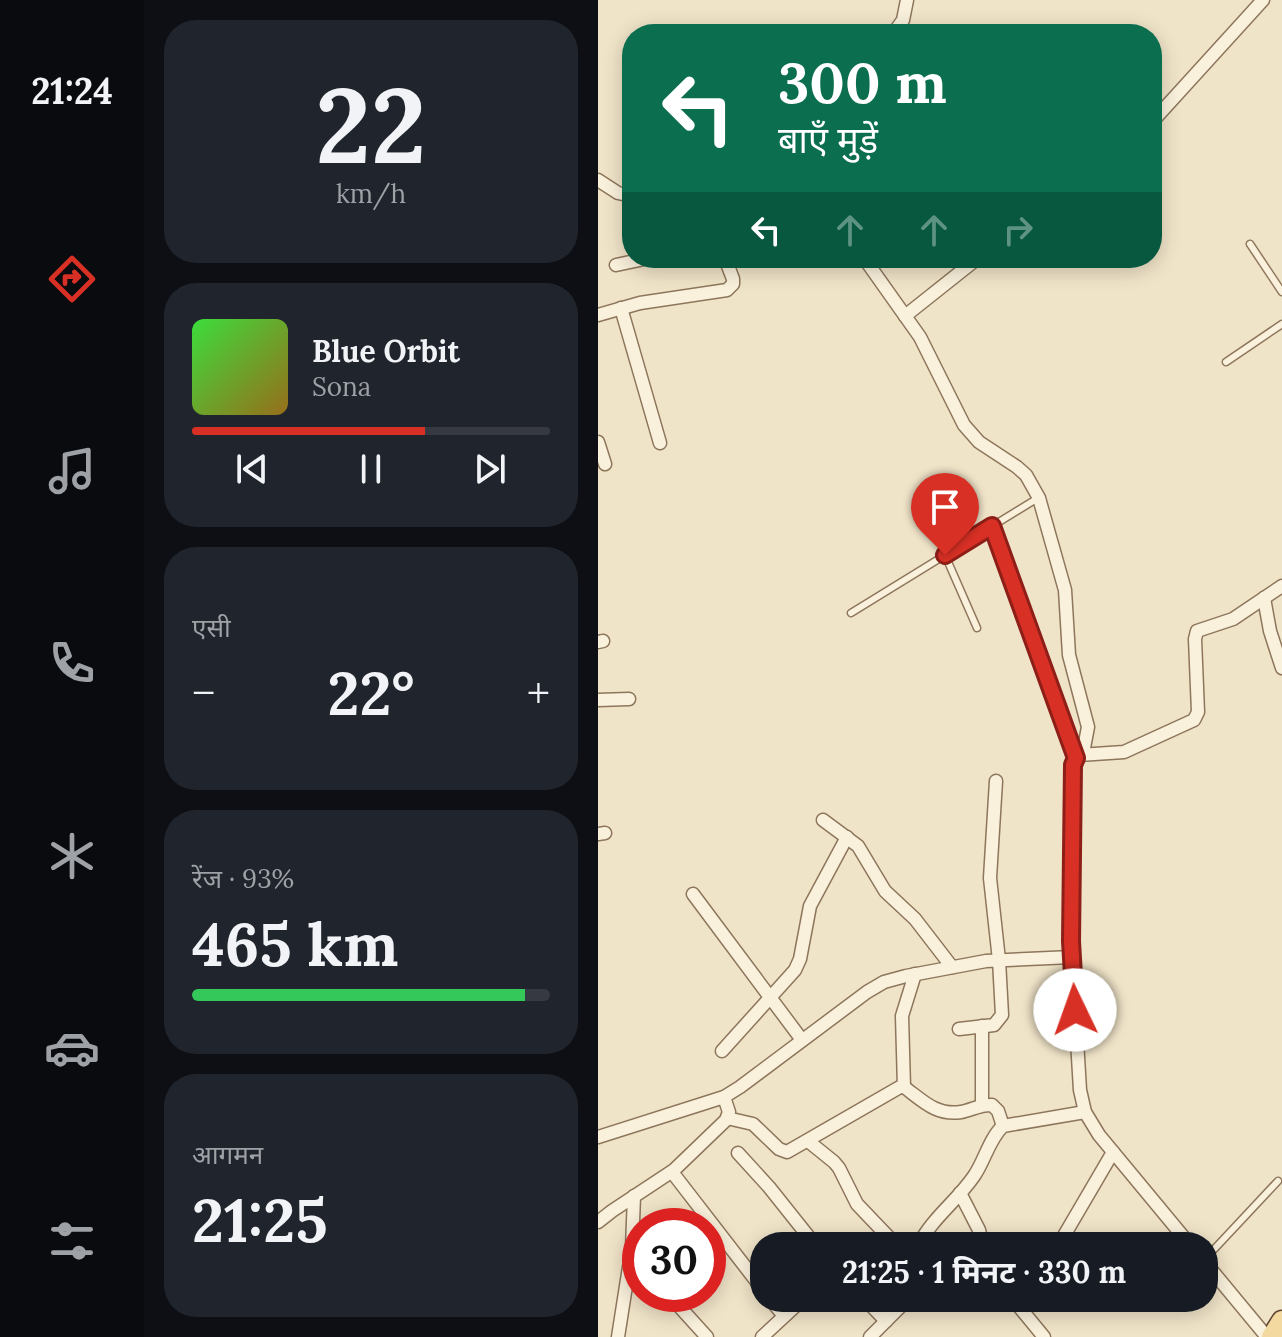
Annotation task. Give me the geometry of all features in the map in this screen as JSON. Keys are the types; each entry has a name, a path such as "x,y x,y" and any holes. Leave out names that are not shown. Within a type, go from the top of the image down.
{"main road":[{"path":"1270,1337 1282,1321"}],"street":[{"path":"900,24 907,0"},
{"path":"1162,111 1263,0"},
{"path":"598,180 622,194"},
{"path":"616,265 622,264"},
{"path":"598,315 640,303 727,290 733,284 729,268"},
{"path":"871,268 920,337 964,425 971,434 1026,475 1039,498 1065,590 1069,655 1088,727 1084,748 1073,765 1072,957 1080,1090 1085,1112 1094,1128 1179,1232"},
{"path":"905,316 965,268"},
{"path":"621,308 660,443"},
{"path":"598,442 605,464"},
{"path":"1077,756 1124,752 1194,720 1198,712 1197,631 1233,619 1282,586"},
{"path":"1264,598 1270,631 1282,668"},
{"path":"598,700 629,699"},
{"path":"959,1029 994,1025 1002,1015 990,878 996,781"},
{"path":"823,820 858,846 885,891 915,919 952,967"},
{"path":"722,1051 792,975 798,964 810,906 847,837"},
{"path":"693,894 802,1040"},
{"path":"598,1137 724,1097 884,982 999,960 1072,957"},
{"path":"904,1087 902,1016 915,974"},
{"path":"982,1026 982,1105"},
{"path":"727,1118 753,1124 783,1152 791,1151 895,1088 904,1087 929,1107 949,1112 989,1104 996,1107 1003,1126"},
{"path":"598,1222 682,1164 727,1118 729,1112 724,1097"},
{"path":"926,1232 975,1176 996,1133 1003,1126 1085,1112"},
{"path":"808,1141 839,1168 857,1204 884,1232"},
{"path":"1066,1232 1113,1152"},
{"path":"738,1153 805,1232"},
{"path":"672,1172 750,1273"},
{"path":"960,1193 980,1232"},
{"path":"634,1196 634,1208"},
{"path":"1218,1277 1270,1337"},
{"path":"618,1337 624,1312"},
{"path":"684,1312 707,1337"},
{"path":"781,1312 784,1316"},
{"path":"762,1337 788,1312"},
{"path":"877,1312 886,1321"},
{"path":"872,1336 895,1312"},
{"path":"1029,1312 1044,1337"}],"lane":[{"path":"1250,244 1282,292"},
{"path":"1226,362 1282,324"},
{"path":"851,613 1039,498"},
{"path":"992,526 1077,756"},
{"path":"945,555 977,628"},
{"path":"1218,1246 1278,1181"}],"route":[{"path":"945,555 992,526 1076,758 1073,765 1071,941 1075,1010"}]}
